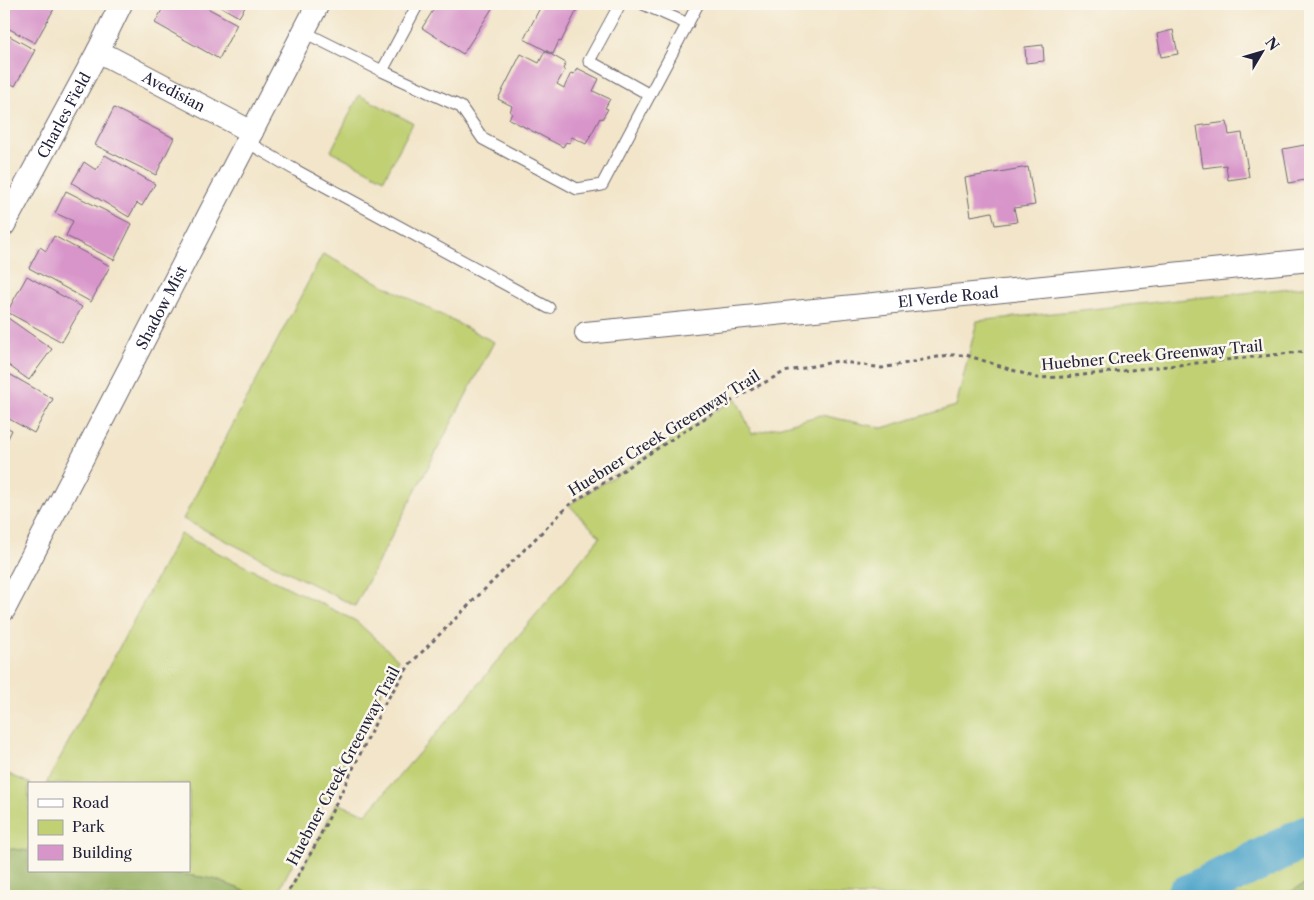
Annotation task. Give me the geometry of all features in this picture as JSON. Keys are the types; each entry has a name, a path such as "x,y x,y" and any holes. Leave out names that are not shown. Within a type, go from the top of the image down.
{"street":[{"name":"Charles Field","path":"4,225 98,51 121,4"},
{"name":"Shadow Mist","path":"4,610 318,4"},
{"name":"Avedisian","path":"98,51 249,137"},
{"name":"El Verde Road","path":"586,333 1310,260"}],"lane":[{"path":"382,71 418,4"},
{"path":"620,4 589,61 650,95"},
{"path":"643,4 688,24"},
{"path":"304,32 382,71 461,107 483,139 577,188 602,185 698,4"},
{"path":"249,137 297,171 548,308"}],"path":[{"name":"Huebner Creek Greenway Trail","path":"284,896 292,886 317,842 385,703 410,664 569,505 736,398 784,372 838,361 882,368 948,355 966,355 1037,378 1046,378 1310,351"}],"green space":[{"path":"359,95 413,123 384,179 331,151"},
{"path":"323,254 494,342 355,606 183,519"},
{"path":"1310,286 1310,882 1281,896 279,896 292,886 336,803 366,814 467,698 600,537 569,505 736,398 752,434 821,415 882,428 956,406 977,321"},
{"path":"180,534 356,621 398,659 276,896 258,896 214,879 168,872 190,872 190,782 47,782"},
{"path":"4,772 28,783 28,851 4,848"},
{"path":"4,848 28,851 28,872 168,872 214,879 258,896 4,896"},
{"path":"1310,882 1310,896 1281,896"}],"building":[{"path":"4,4 50,4 55,7 35,43 4,26"},
{"path":"165,4 200,4 237,24 219,59 155,23"},
{"path":"216,4 247,4 239,17"},
{"path":"437,4 495,4 463,54 422,28"},
{"path":"542,4 580,4 553,54 524,39"},
{"path":"1173,30 1178,54 1161,57 1157,34"},
{"path":"4,33 35,50 15,86 4,79"},
{"path":"1043,45 1044,61 1026,63 1025,47"},
{"path":"545,51 566,63 563,69 565,70 557,84 564,88 571,73 574,74 577,68 599,79 593,91 610,99 605,108 608,109 602,119 600,118 586,144 572,137 569,143 566,142 563,147 509,119 512,113 510,112 512,106 498,99 521,54 539,63"},
{"path":"4,87 8,90 4,99"},
{"path":"114,108 174,138 156,175 95,145"},
{"path":"1227,122 1229,135 1242,133 1249,177 1228,180 1226,165 1203,168 1197,126"},
{"path":"1310,144 1310,179 1289,183 1283,149"},
{"path":"105,155 155,184 142,206 137,203 129,217 72,183 84,162 96,170"},
{"path":"1028,167 1035,205 1014,208 1017,222 995,225 992,212 971,216 965,178"},
{"path":"66,191 132,224 114,260 66,236 73,221 55,213"},
{"path":"54,236 110,266 91,302 29,268 40,247 46,251"},
{"path":"27,276 82,307 62,342 7,312"},
{"path":"8,318 52,349 29,380 4,362 4,324"},
{"path":"4,371 53,399 34,433 4,416"},
{"path":"4,426 12,430 4,447"}],"waterway":[{"path":"1186,896 1310,835"}]}
